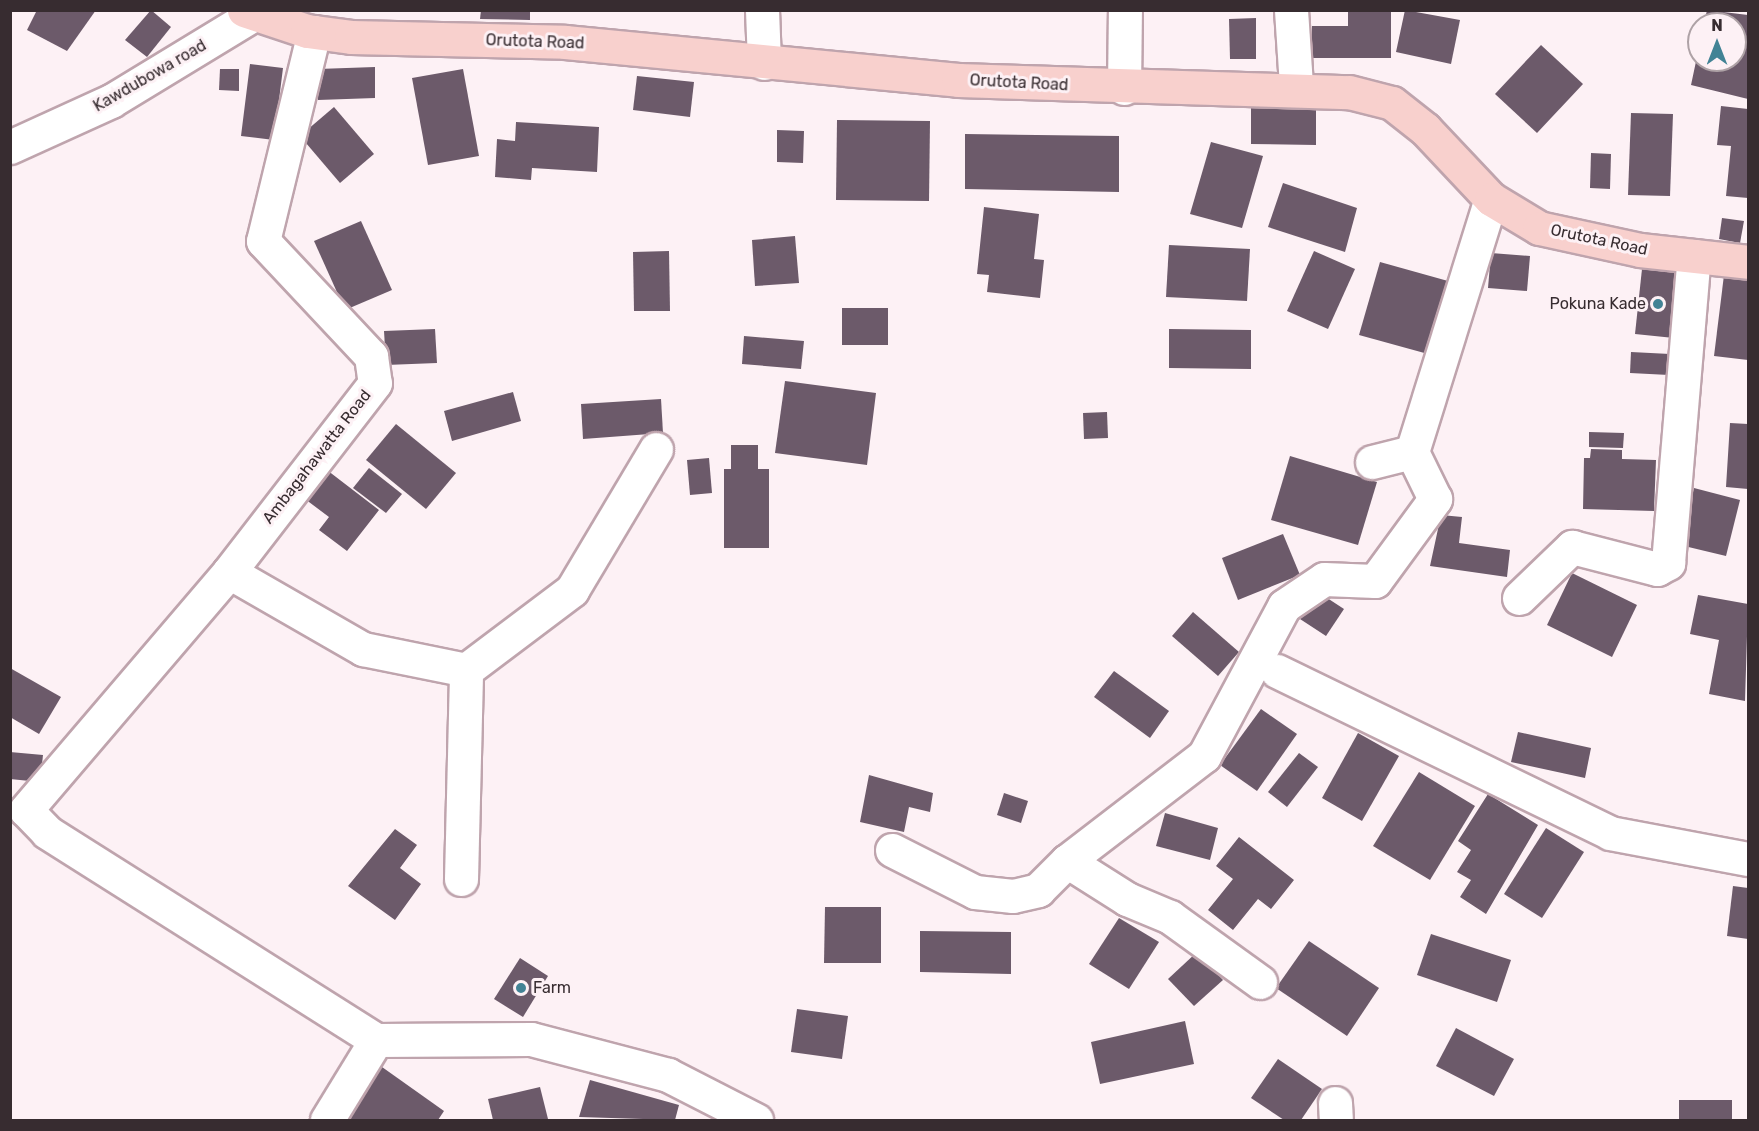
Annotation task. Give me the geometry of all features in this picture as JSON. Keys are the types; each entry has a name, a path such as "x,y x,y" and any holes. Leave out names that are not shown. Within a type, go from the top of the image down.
{"main road":[{"name":"Orutota Road","path":"249,12 314,32 565,42 764,63 1124,88 1296,86 1392,103 1425,129 1491,199 1539,228 1694,256 1749,262"}],"street":[{"path":"762,10 764,63"},
{"path":"1124,88 1125,10"},
{"path":"1291,10 1296,86"},
{"name":"Kawdubowa road","path":"10,147 111,101 249,12"},
{"name":"Ambagahawatta Road","path":"314,32 264,242 371,356 375,383 229,572 26,810 46,832 376,1040"},
{"path":"892,850 975,892 1013,896 1038,890 1067,861 1204,756 1284,606 1324,579 1375,581 1435,499 1412,452 1491,199"},
{"path":"1519,598 1572,548 1657,569 1668,563 1694,256"},
{"path":"229,572 363,650 466,670 572,590 656,449"},
{"path":"1372,462 1412,452"},
{"path":"461,879 466,670"},
{"path":"1277,671 1610,833 1749,859"},
{"path":"1067,861 1127,899 1170,916 1260,982"},
{"path":"327,1120 376,1040 531,1039 668,1075 756,1120"}],"building":[{"path":"37,10 96,10 67,51 27,30"},
{"path":"151,10 171,27 147,57 125,40"},
{"path":"481,10 530,10 530,20 480,19"},
{"path":"1348,10 1391,10 1391,58 1312,58 1312,26 1348,26"},
{"path":"1405,10 1460,20 1451,64 1396,52"},
{"path":"1748,15 1748,99 1691,85 1694,72 1747,72"},
{"path":"1256,18 1256,59 1230,59 1229,19"},
{"path":"1541,45 1583,84 1537,133 1495,94"},
{"path":"250,64 283,68 274,140 241,136"},
{"path":"375,67 375,98 318,100 318,69"},
{"path":"220,69 239,69 239,91 219,90"},
{"path":"463,69 479,156 428,165 412,78"},
{"path":"637,76 694,82 690,117 633,110"},
{"path":"1721,106 1748,109 1748,198 1726,196 1731,146 1717,145"},
{"path":"334,107 374,154 340,183 300,136"},
{"path":"1251,108 1316,108 1316,145 1251,144"},
{"path":"1631,113 1673,114 1670,196 1628,195"},
{"path":"837,120 930,121 929,201 836,200"},
{"path":"516,122 599,127 597,172 532,168 531,180 495,177 497,139 515,141"},
{"path":"777,130 804,131 803,163 777,162"},
{"path":"965,134 1119,136 1119,192 965,189"},
{"path":"1211,142 1263,156 1242,228 1190,214"},
{"path":"1591,153 1611,154 1610,189 1590,188"},
{"path":"1283,183 1357,208 1345,252 1268,227"},
{"path":"984,207 1039,214 1034,259 1044,260 1040,298 987,292 989,275 977,274"},
{"path":"1722,218 1744,221 1740,243 1719,239"},
{"path":"361,221 392,290 345,310 314,241"},
{"path":"795,236 799,283 755,286 752,240"},
{"path":"1169,245 1250,249 1247,301 1166,297"},
{"path":"669,251 670,311 634,311 633,252"},
{"path":"1314,251 1355,269 1328,329 1287,311"},
{"path":"1491,253 1530,256 1527,291 1488,288"},
{"path":"1380,262 1448,281 1428,354 1359,335"},
{"path":"1725,267 1748,270 1748,360 1714,356"},
{"name":"Pokuna Kade","path":"1642,269 1681,273 1674,338 1635,334"},
{"path":"842,308 888,308 888,345 842,345"},
{"path":"435,329 437,363 386,365 384,331"},
{"path":"1169,329 1251,330 1251,369 1169,368"},
{"path":"744,336 804,341 801,369 742,364"},
{"path":"1631,352 1670,354 1669,375 1630,373"},
{"path":"785,381 876,393 867,465 775,453"},
{"path":"513,392 521,421 452,441 444,411"},
{"path":"661,399 663,433 583,439 581,404"},
{"path":"1107,412 1108,438 1084,439 1083,413"},
{"path":"1730,423 1748,424 1748,489 1726,487"},
{"path":"396,424 456,473 426,509 366,460"},
{"path":"1589,432 1624,433 1623,448 1589,447"},
{"path":"731,445 758,445 758,469 769,469 769,548 724,548 724,469 731,469"},
{"path":"1591,449 1622,450 1622,459 1656,460 1654,511 1583,509 1584,458 1590,458"},
{"path":"1290,456 1377,482 1358,545 1271,520"},
{"path":"709,458 712,493 690,495 687,460"},
{"path":"323,467 379,510 347,551 319,530 329,517 301,496"},
{"path":"369,468 402,494 386,513 353,488"},
{"path":"1694,488 1740,500 1726,556 1680,545"},
{"path":"1441,515 1462,517 1459,543 1510,550 1507,577 1430,566"},
{"path":"1283,534 1300,575 1238,600 1222,558"},
{"path":"1572,573 1637,605 1612,657 1547,625"},
{"path":"1318,592 1344,609 1326,636 1300,619"},
{"path":"1698,595 1748,604 1745,701 1709,694 1719,640 1690,634"},
{"path":"1193,612 1239,652 1218,676 1172,636"},
{"path":"10,668 61,697 39,734 10,717"},
{"path":"1114,671 1169,711 1150,738 1094,697"},
{"path":"1261,709 1297,734 1257,791 1220,765"},
{"path":"1518,732 1591,748 1585,778 1511,762"},
{"path":"1358,733 1399,756 1362,821 1322,798"},
{"path":"10,752 43,755 40,782 10,779"},
{"path":"1299,753 1318,767 1287,807 1268,792"},
{"path":"1419,772 1475,806 1430,880 1373,846"},
{"path":"869,775 933,793 930,812 909,807 904,832 860,822"},
{"path":"1004,793 1028,801 1021,823 997,815"},
{"path":"1488,794 1538,825 1486,914 1460,897 1471,880 1457,872 1471,850 1458,841"},
{"path":"1165,813 1218,828 1210,860 1156,846"},
{"path":"1546,828 1584,852 1542,918 1504,894"},
{"path":"395,829 417,845 400,868 421,884 395,920 348,886"},
{"path":"1239,837 1294,880 1271,909 1258,899 1233,930 1208,910 1233,879 1216,866"},
{"path":"1733,886 1748,888 1748,939 1727,936"},
{"path":"825,907 881,907 881,963 824,963"},
{"path":"1119,918 1159,942 1129,989 1089,964"},
{"path":"920,931 1011,932 1011,974 920,972"},
{"path":"1431,934 1511,960 1497,1002 1417,975"},
{"path":"1309,941 1379,988 1347,1036 1276,988"},
{"path":"1197,952 1223,980 1194,1006 1168,979"},
{"name":"Farm","path":"520,958 548,976 523,1017 494,999"},
{"path":"797,1009 848,1016 842,1059 791,1052"},
{"path":"1185,1021 1194,1064 1100,1084 1091,1042"},
{"path":"1456,1028 1514,1059 1494,1096 1436,1066"},
{"path":"1278,1059 1322,1089 1301,1120 1284,1120 1251,1098"},
{"path":"382,1067 444,1111 438,1120 343,1120"},
{"path":"590,1080 679,1105 675,1120 579,1117"},
{"path":"540,1087 548,1119 493,1120 488,1099"},
{"path":"1679,1100 1732,1100 1732,1120 1679,1120"}],"place":[{"name":"Pokuna Kade","path":"1658,304"},
{"name":"Farm","path":"521,988"}]}
